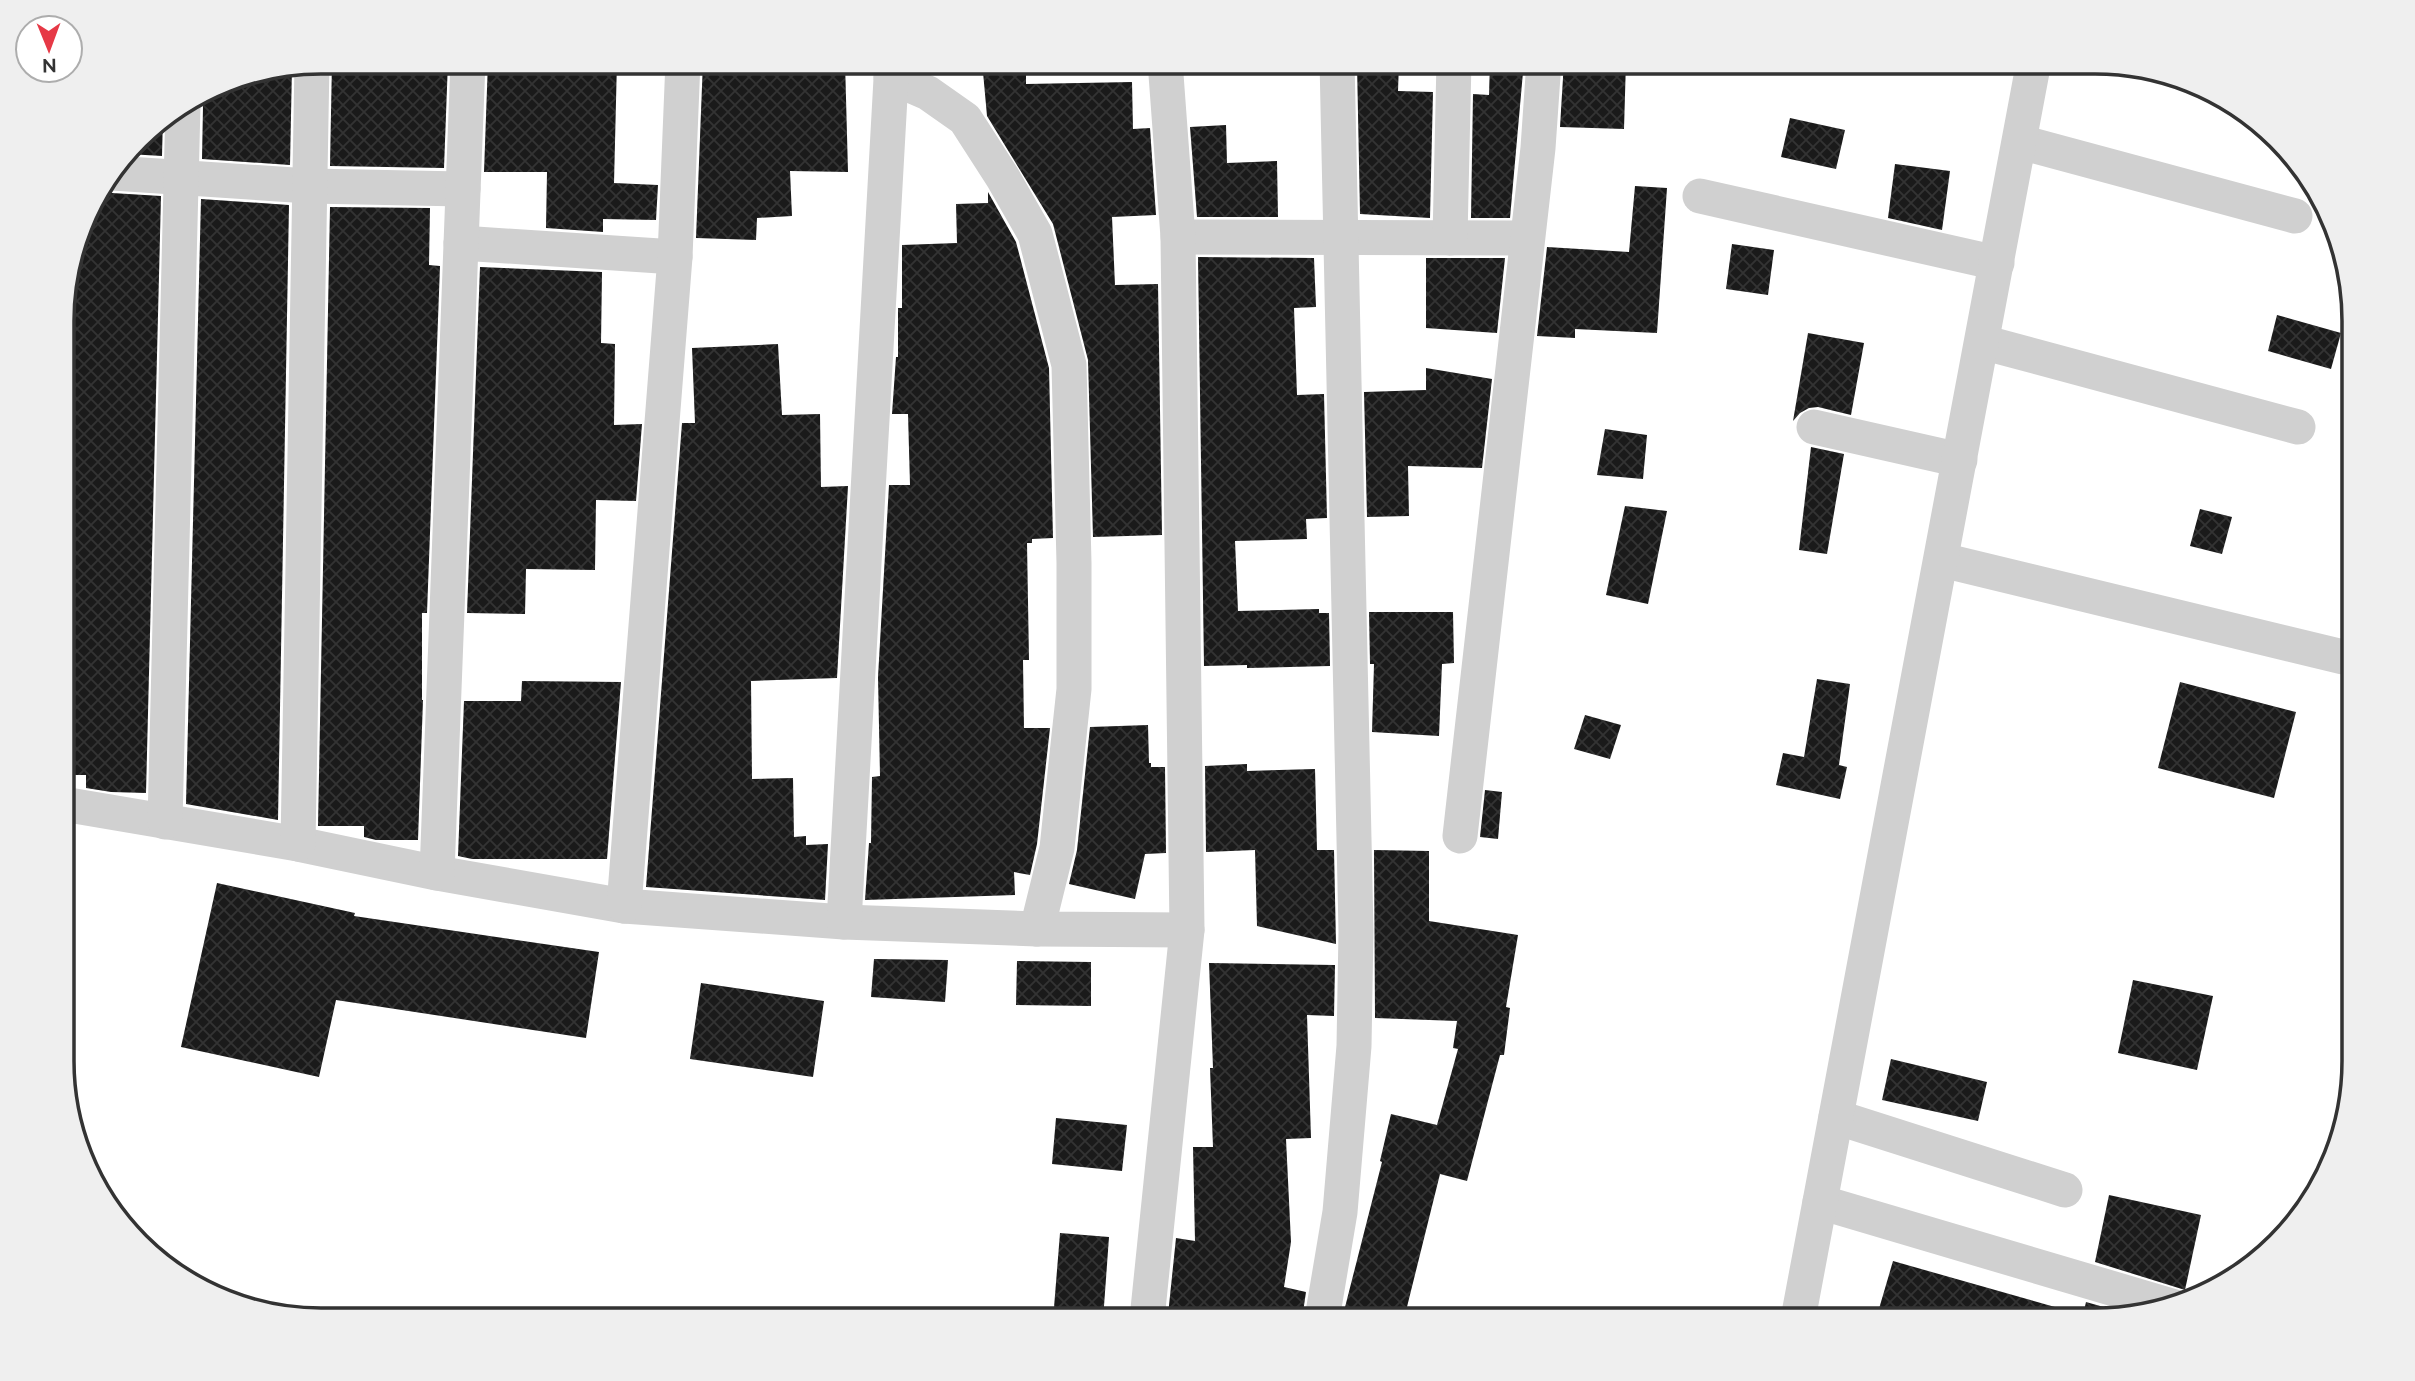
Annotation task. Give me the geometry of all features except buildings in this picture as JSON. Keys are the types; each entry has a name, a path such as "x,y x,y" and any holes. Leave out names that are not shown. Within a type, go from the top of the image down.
{"street":[{"path":"298,844 312,74"},
{"path":"437,873 467,74"},
{"path":"624,906 675,257 682,74"},
{"path":"844,922 892,74"},
{"path":"900,74 965,118 1003,178 1035,234 1069,365 1074,689 1057,848 1037,929"},
{"path":"1148,1308 1187,930 1178,237 1166,74"},
{"path":"1324,1307 1340,1212 1354,1046 1356,931 1337,74"},
{"path":"1450,238 1454,74"},
{"path":"1460,836 1538,148 1543,74"},
{"path":"1800,1307 2032,74"},
{"path":"165,822 183,115"},
{"path":"2020,142 2295,216"},
{"path":"122,173 309,186 463,189"},
{"path":"1700,197 1997,263"},
{"path":"1178,237 1527,238"},
{"path":"461,243 675,257"},
{"path":"1982,342 2298,427"},
{"path":"1814,427 1960,460"},
{"path":"1942,560 2341,657"},
{"path":"74,806 298,844 437,873 624,906 844,922 1037,929 1187,930"},
{"path":"1836,1117 2065,1190"},
{"path":"1820,1202 2153,1300"}]}
